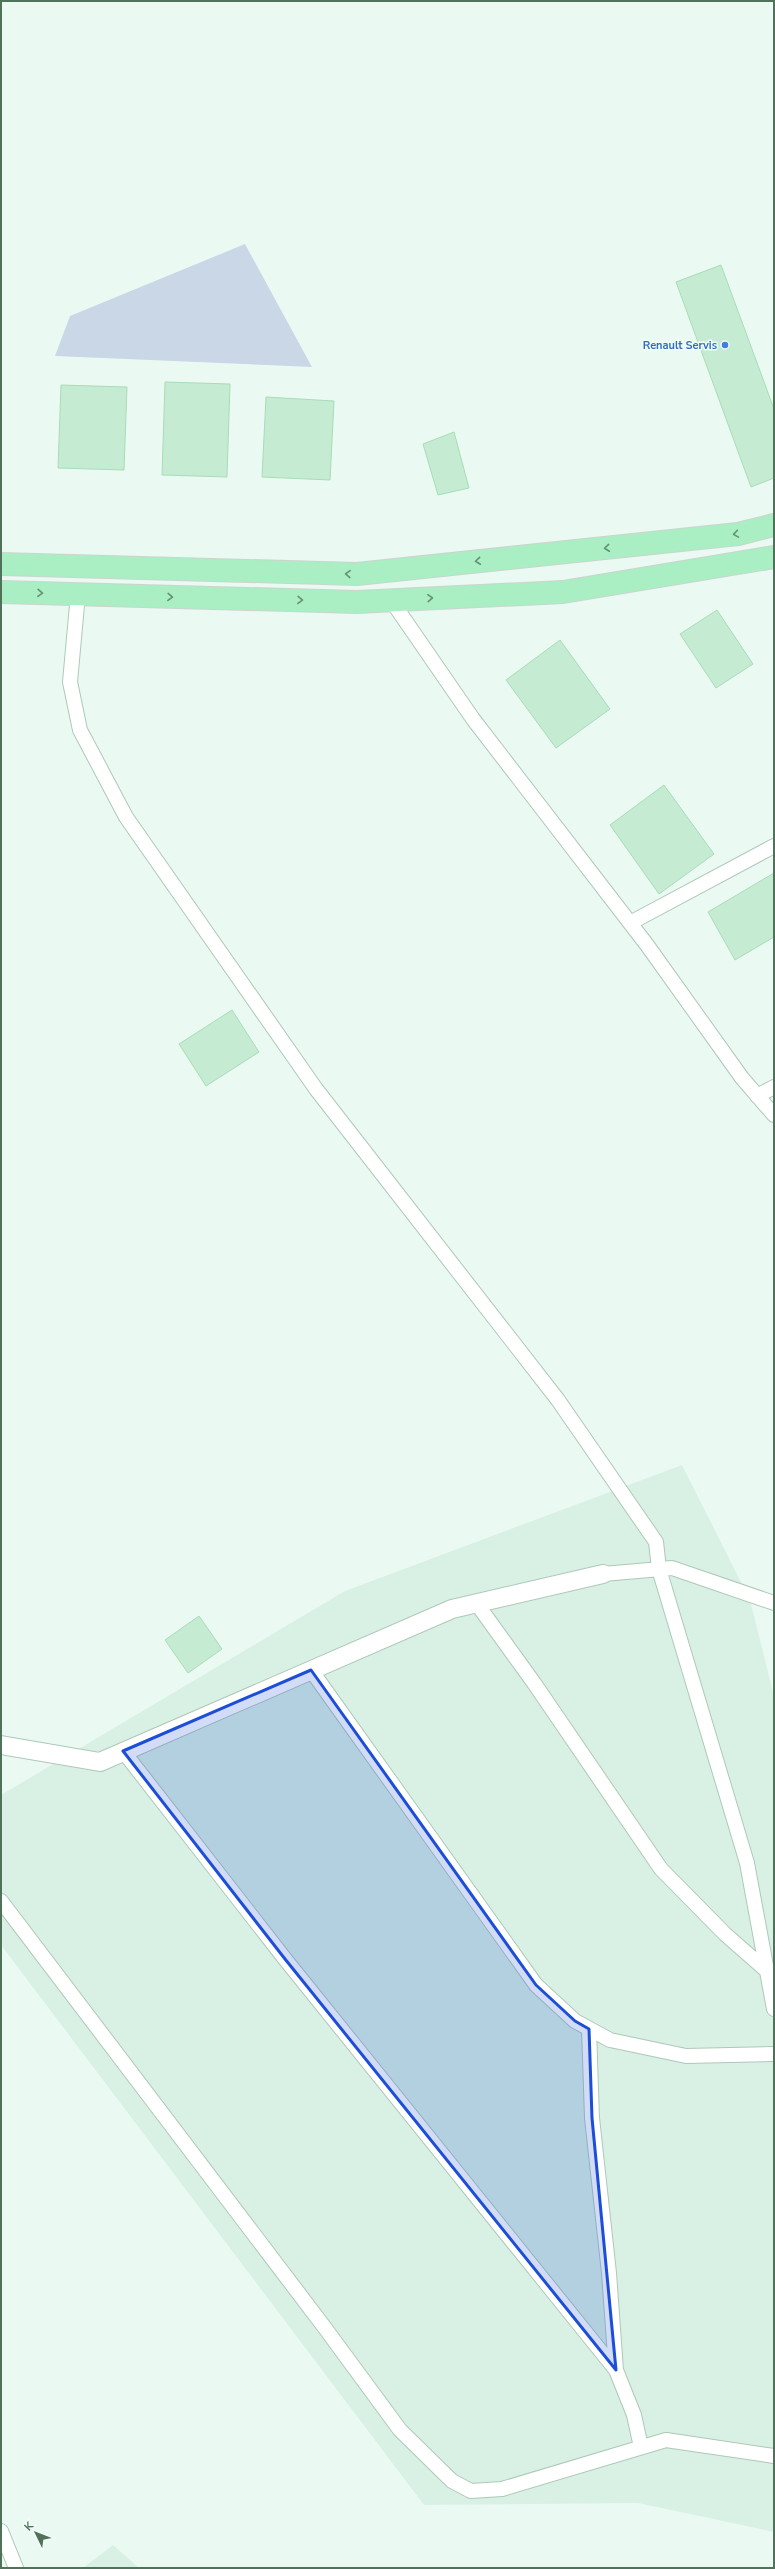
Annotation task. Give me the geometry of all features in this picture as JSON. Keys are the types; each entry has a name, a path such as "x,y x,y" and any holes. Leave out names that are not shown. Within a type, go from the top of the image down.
{"highway":[{"path":"1,564 357,574 738,534 774,525"},
{"path":"1,592 357,602 563,592 774,557"}],"street":[{"path":"78,594 70,682 80,730 126,817 316,1089 558,1400 656,1542 659,1569 746,1863 774,2009"},
{"path":"391,600 473,720 630,923 742,1078 774,1115"},
{"path":"630,923 774,846"},
{"path":"758,1096 774,1087"},
{"path":"1,1745 100,1762 452,1609 603,1574 672,1568 774,1603"},
{"path":"477,1604 534,1683 661,1869 725,1934 766,1970"},
{"path":"311,1670 536,1985 575,2021 610,2040 686,2056 774,2054"},
{"path":"123,1751 290,1966 616,2370 634,2415 642,2447"},
{"path":"1,1901 326,2328 400,2430 452,2481 471,2491 502,2489 666,2440 774,2456"},
{"path":"589,2029 592,2118 609,2273 616,2370"},
{"path":"1,2531 16,2568"}],"highlighted area":[{"path":"311,1670 536,1985 575,2021 589,2029 592,2118 616,2370 285,1959 123,1751"}],"shaded area":[{"path":"245,244 312,367 55,356 70,316"},
{"path":"682,1465 750,1600 774,1696 774,2532 638,2503 424,2505 1,1945 1,1795 345,1591"},
{"path":"113,2545 139,2568 83,2568"}],"building":[{"name":"Renault Servis","path":"721,265 774,409 774,478 751,487 676,282"},
{"path":"165,382 230,384 227,477 162,475"},
{"path":"61,385 127,387 124,470 58,468"},
{"path":"266,397 334,401 330,480 262,477"},
{"path":"454,432 469,488 438,495 423,444"},
{"path":"717,610 753,664 716,688 680,634"},
{"path":"560,640 610,709 556,748 506,680"},
{"path":"664,785 714,854 659,894 610,825"},
{"path":"774,873 774,937 735,960 708,912"},
{"path":"232,1010 259,1052 206,1086 179,1044"},
{"path":"199,1616 222,1649 188,1673 165,1640"}],"place":[{"name":"Renault Servis","path":"725,345"}]}
